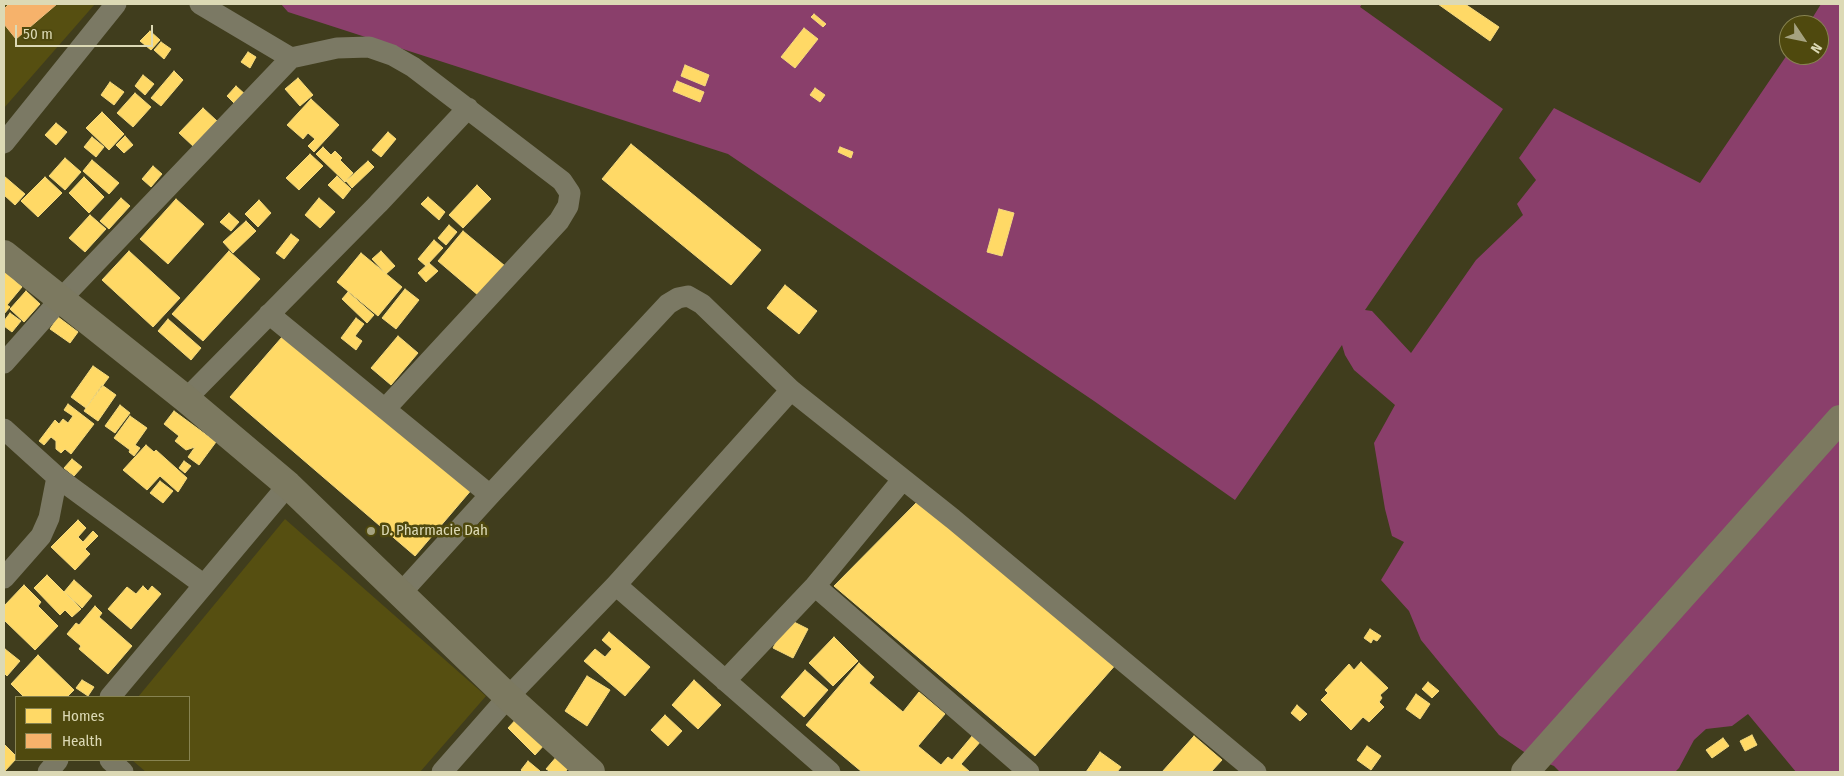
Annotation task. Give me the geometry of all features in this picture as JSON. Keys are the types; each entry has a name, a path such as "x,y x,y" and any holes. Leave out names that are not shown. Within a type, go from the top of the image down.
{"main road":[{"path":"4,254 186,399 288,485 508,697 590,772"},
{"path":"1525,772 1840,419"}],"street":[{"path":"4,144 116,4"},
{"path":"200,4 291,58"},
{"path":"4,364 60,300 291,58 337,48 369,47 392,54 413,67 562,181 570,193 568,206 559,221 385,409"},
{"path":"186,399 384,197 468,108"},
{"path":"401,593 668,304 678,298 688,296 702,304 792,390 1003,560 1256,772"},
{"path":"270,314 490,495"},
{"path":"442,772 508,697 616,585 792,390"},
{"path":"4,429 57,477 204,585"},
{"path":"4,578 41,536 49,518 57,477"},
{"path":"725,681 815,586 904,479"},
{"path":"111,696 288,485"},
{"path":"616,585 830,772"},
{"path":"815,586 1029,772"},
{"path":"48,772 57,761"},
{"path":"111,761 123,772"}],"shaded area":[{"path":"4,4 95,4 4,108"},
{"path":"281,4 1362,4 1360,7 1503,109 1365,310 1372,311 1411,353 1476,260 1523,215 1517,204 1536,180 1519,158 1554,108 1700,183 1780,65 1829,65 1829,15 1814,15 1821,4 1840,4 1840,772 1796,772 1748,714 1732,726 1706,729 1694,740 1675,772 1560,772 1554,766 1530,756 1499,735 1421,640 1409,611 1381,580 1404,542 1392,536 1385,509 1374,443 1395,405 1354,370 1345,355 1342,345 1235,500 1094,401 728,154 288,12"},
{"path":"285,519 486,696 420,772 146,772 133,761 190,761 190,696 139,696"}],"building: Homes":[{"path":"1438,4 1465,4 1499,27 1490,41"},
{"path":"814,14 826,24 823,27 811,17"},
{"path":"804,28 818,39 795,68 781,57"},
{"path":"150,31 160,40 151,50 140,41"},
{"path":"161,42 171,49 164,59 154,50"},
{"path":"248,52 256,57 250,68 241,62"},
{"path":"685,65 709,75 705,86 681,76"},
{"path":"174,71 183,80 161,106 151,98"},
{"path":"143,75 154,84 145,95 135,86"},
{"path":"298,78 313,95 300,106 285,89"},
{"path":"677,81 704,92 700,102 673,91"},
{"path":"110,82 124,92 114,105 101,95"},
{"path":"236,86 247,96 237,106 227,96"},
{"path":"815,88 825,95 820,102 810,95"},
{"path":"135,93 151,107 133,127 117,113"},
{"path":"311,99 339,125 314,152 308,146 315,139 308,133 303,139 287,125"},
{"path":"203,108 217,121 194,147 179,133"},
{"path":"102,112 124,134 109,150 86,128"},
{"path":"56,123 67,132 56,145 45,135"},
{"path":"388,132 396,139 381,157 372,150"},
{"path":"125,136 133,145 124,153 116,145"},
{"path":"92,137 104,147 96,157 84,147"},
{"path":"631,144 761,250 731,285 602,179"},
{"path":"323,147 331,155 335,151 342,158 340,160 353,173 345,182 316,154"},
{"path":"840,147 853,152 851,158 838,152"},
{"path":"310,154 323,166 299,190 286,178"},
{"path":"65,158 81,172 65,190 49,176"},
{"path":"92,160 119,183 109,194 83,171"},
{"path":"368,161 374,167 352,188 346,181"},
{"path":"153,166 162,174 151,187 142,179"},
{"path":"4,176 25,194 15,205 4,195"},
{"path":"337,176 351,189 343,199 328,185"},
{"path":"45,177 62,193 38,217 21,201"},
{"path":"84,177 104,197 89,213 69,193"},
{"path":"477,185 491,199 463,228 449,215"},
{"path":"428,197 445,212 439,220 421,204"},
{"path":"121,198 130,206 109,229 100,221"},
{"path":"319,198 335,212 320,228 305,215"},
{"path":"176,199 204,224 168,264 140,239"},
{"path":"259,200 271,213 258,227 245,214"},
{"path":"999,209 1014,213 1002,256 987,252"},
{"path":"229,213 239,222 231,231 220,222"},
{"path":"90,215 106,229 85,252 69,238"},
{"path":"246,221 256,231 233,253 223,242"},
{"path":"449,225 457,232 446,245 438,238"},
{"path":"463,231 505,266 479,296 438,261"},
{"path":"291,234 299,240 284,259 276,253"},
{"path":"434,240 443,248 426,266 418,259"},
{"path":"129,251 180,298 153,327 102,280"},
{"path":"229,251 260,279 203,341 172,314"},
{"path":"381,251 395,266 386,274 372,259"},
{"path":"361,253 402,287 378,316 337,282"},
{"path":"429,263 438,271 426,282 418,273"},
{"path":"4,271 22,287 7,305 10,307 4,314"},
{"path":"785,285 817,311 799,334 767,308"},
{"path":"405,289 419,300 396,329 382,318"},
{"path":"26,291 40,304 24,322 10,309"},
{"path":"348,292 374,315 367,323 342,299"},
{"path":"10,313 21,321 12,332 4,326 4,321"},
{"path":"58,317 78,332 70,343 50,329"},
{"path":"356,318 364,324 355,336 362,341 356,350 341,338"},
{"path":"168,319 201,348 191,360 158,331"},
{"path":"289,329 473,488 415,556 230,397"},
{"path":"398,336 418,353 391,385 371,368"},
{"path":"93,366 109,377 86,408 71,397"},
{"path":"102,385 116,395 98,421 84,411"},
{"path":"68,404 94,424 71,454 65,449 61,453 56,449 56,441 51,437 44,445 39,441 55,420 59,424 63,419 68,423 73,416 64,410"},
{"path":"120,405 130,413 115,433 105,426"},
{"path":"174,411 216,442 199,465 188,457 195,447 186,450 175,441 179,436 164,424"},
{"path":"130,416 147,428 135,445 140,448 134,456 129,452 130,450 114,438"},
{"path":"146,445 154,452 156,450 187,478 178,492 160,476 147,490 123,470"},
{"path":"72,459 82,467 74,476 64,468"},
{"path":"184,461 191,466 185,473 179,468"},
{"path":"160,481 173,491 163,503 150,493"},
{"path":"920,499 1118,662 1035,756 834,586"},
{"path":"78,520 86,528 78,537 83,542 93,531 98,536 85,549 90,554 75,570 51,547"},
{"path":"47,575 81,609 72,617 65,610 60,615 34,588"},
{"path":"74,580 92,596 82,608 64,592"},
{"path":"24,585 41,602 38,606 58,626 35,650 4,620 4,606"},
{"path":"143,586 148,591 152,586 161,594 131,629 108,609 127,587 136,594"},
{"path":"95,606 102,613 99,617 132,646 108,674 79,649 81,646 67,634 76,623 79,625"},
{"path":"788,619 808,629 793,658 773,648"},
{"path":"1370,629 1381,636 1377,641 1373,639 1371,643 1364,638"},
{"path":"609,632 650,667 625,696 584,661 595,649 605,657 612,649 602,640"},
{"path":"834,637 858,661 833,686 809,663"},
{"path":"5,649 20,661 7,676 4,673"},
{"path":"38,655 74,690 68,696 23,696 11,684"},
{"path":"1361,662 1388,688 1380,695 1382,698 1379,702 1384,707 1369,722 1363,717 1351,730 1321,700 1328,693 1325,690 1349,664 1354,670"},
{"path":"859,663 874,677 869,683 903,712 919,692 945,714 918,746 941,765 948,757 952,760 973,735 981,741 961,764 970,772 862,772 806,725"},
{"path":"805,670 828,690 804,717 781,697"},
{"path":"587,676 610,690 587,726 565,711"},
{"path":"82,680 94,687 88,696 76,688"},
{"path":"694,680 721,705 698,729 672,705"},
{"path":"1428,682 1439,691 1432,698 1422,689"},
{"path":"1416,694 1430,704 1420,719 1406,709"},
{"path":"1297,705 1307,714 1300,721 1291,713"},
{"path":"665,715 682,731 668,746 651,730"},
{"path":"519,716 546,743 535,755 508,728"},
{"path":"1752,735 1757,745 1745,751 1740,741"},
{"path":"1194,736 1222,760 1211,772 1162,772"},
{"path":"1723,738 1729,746 1712,758 1706,750"},
{"path":"4,744 15,755 15,760 4,772"},
{"path":"1367,746 1381,756 1371,770 1357,760"},
{"path":"1100,752 1121,767 1117,772 1086,772"},
{"path":"558,755 571,765 565,772 551,772 546,769"},
{"path":"528,761 540,771 523,772 521,770"}],"building: Health":[{"path":"9,4 57,4 16,39 4,24 4,9"}],"place":[{"name":"D. Pharmacie Dah","path":"371,531"}]}
